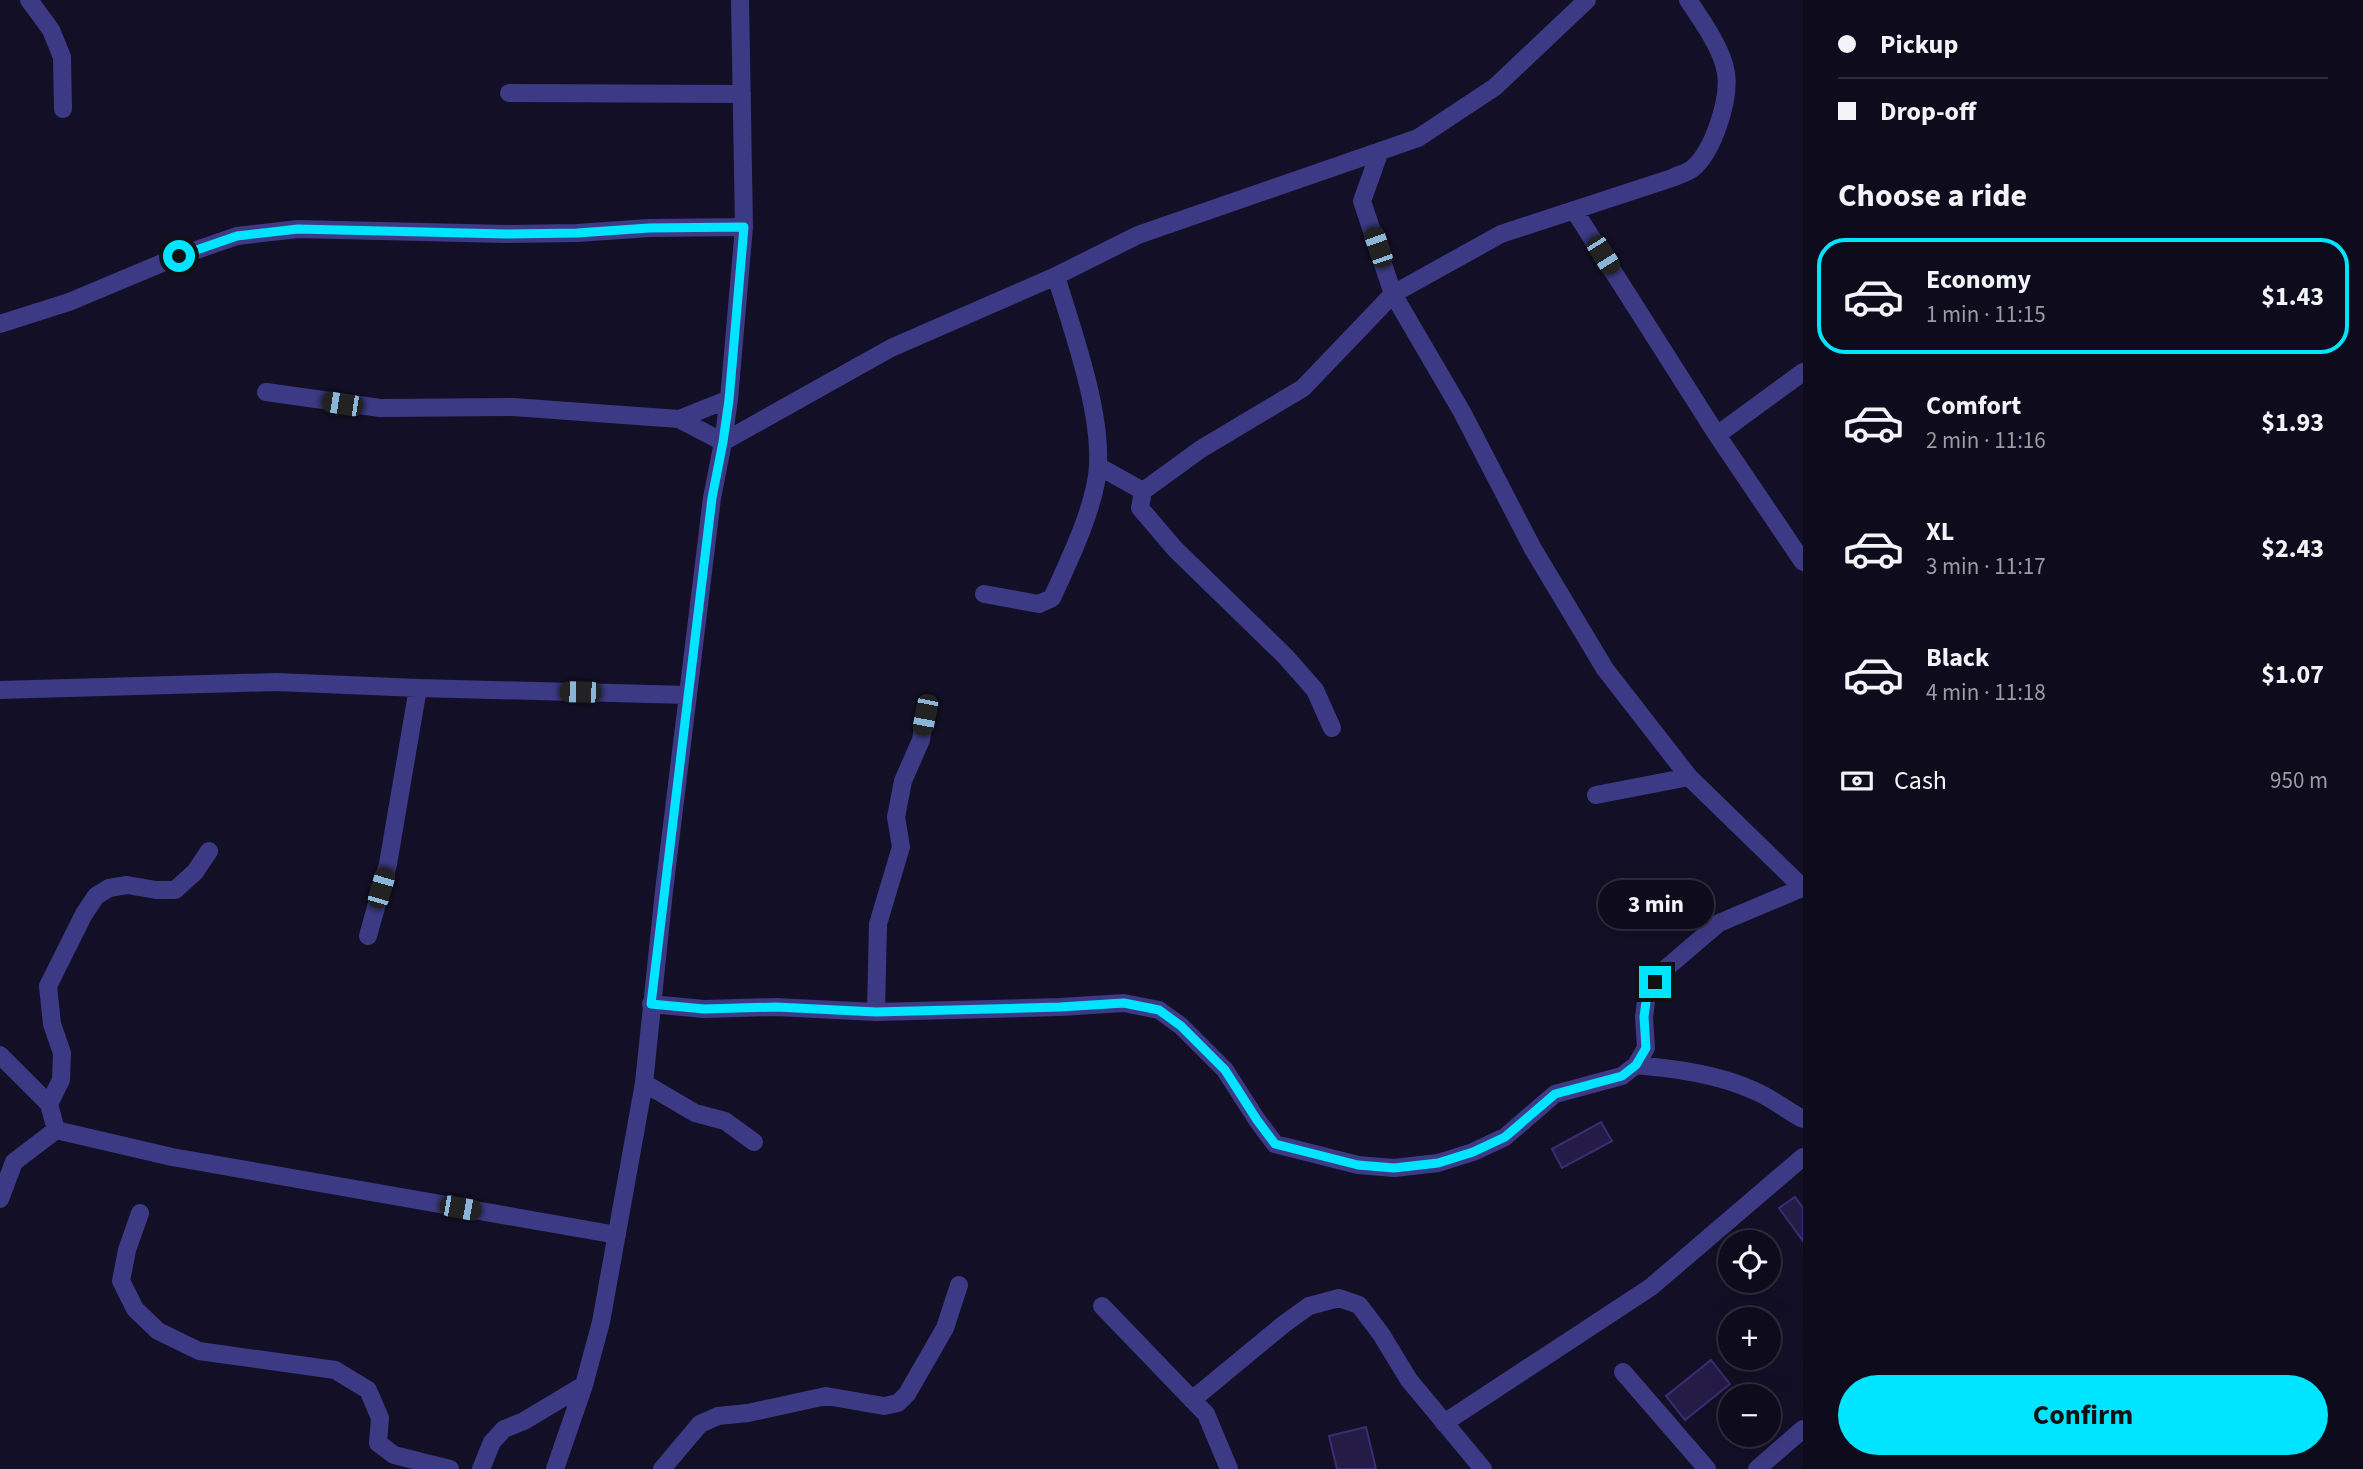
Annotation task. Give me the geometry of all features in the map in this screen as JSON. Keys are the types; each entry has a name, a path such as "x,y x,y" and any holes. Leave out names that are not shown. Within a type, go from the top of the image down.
{"street":[{"path":"29,0 51,30 62,57 63,109"},
{"path":"555,1469 584,1385 601,1322 644,1083 651,1004 712,498 729,400 744,227 740,0"},
{"path":"723,442 891,348 1056,276 1138,235 1418,138 1495,88 1587,0"},
{"path":"1332,728 1315,690 1285,656 1175,549 1140,508 1143,491 1201,449 1303,388 1393,294 1501,234 1672,178 1693,168 1715,137 1725,103 1726,73 1711,36 1688,0"},
{"path":"509,93 742,94"},
{"path":"651,1004 704,1009 776,1007 876,1012 1124,1003 1159,1010 1181,1026 1225,1070 1275,1144 1358,1165 1394,1168 1438,1163 1473,1152 1505,1137 1555,1094 1622,1076 1636,1065 1646,1048 1644,1017 1647,994 1664,970 1719,923 1803,888 1689,777 1605,670 1533,549 1462,412 1393,294 1362,201 1380,151"},
{"path":"1574,210 1717,435 1803,562"},
{"path":"0,324 69,302 179,256 237,236 298,229 518,234 744,227"},
{"path":"984,594 1038,604 1052,597 1092,499 1098,466 1096,426 1083,366 1056,276"},
{"path":"1717,435 1803,372"},
{"path":"266,392 380,408 513,407 679,419 723,442"},
{"path":"679,419 729,400"},
{"path":"1098,466 1143,491"},
{"path":"0,690 276,682 688,695"},
{"path":"368,936 388,863 418,688"},
{"path":"876,1012 878,925 901,847 896,817 904,781 921,740 925,715"},
{"path":"1596,795 1689,777"},
{"path":"49,1104 61,1080 62,1053 52,1024 48,986 84,914 96,896 109,888 127,885 175,890 195,872 209,851"},
{"path":"0,1055 49,1104 57,1130"},
{"path":"1636,1065 1683,1069 1724,1080 1756,1091 1803,1119"},
{"path":"644,1083 695,1113 725,1121 754,1142"},
{"path":"0,1199 14,1162 57,1130 172,1157 617,1236"},
{"path":"1444,1423 1651,1287 1803,1157"},
{"path":"140,1213 127,1250 121,1281 135,1310 159,1331 199,1350 335,1370 368,1390 380,1418 378,1443 394,1455 450,1469"},
{"path":"662,1469 699,1424 718,1416 748,1413 827,1396 884,1406 898,1403 907,1394 945,1328 959,1285"},
{"path":"1192,1401 1309,1306 1339,1297 1359,1305 1381,1334 1409,1380 1483,1469"},
{"path":"1102,1306 1206,1414 1229,1469"},
{"path":"1623,1372 1707,1469"},
{"path":"481,1469 492,1442 504,1429 524,1421 584,1385"},
{"path":"1757,1469 1803,1429"}],"building":[{"path":"1601,1122 1612,1141 1562,1168 1552,1149"},
{"path":"1795,1197 1803,1208 1803,1241 1779,1208"},
{"path":"1711,1360 1730,1384 1718,1384 1718,1394 1685,1420 1666,1396"},
{"path":"1366,1427 1376,1469 1337,1469 1329,1436"}],"route":[{"path":"179,256 237,236 298,229 506,234 744,227 729,400 712,498 651,1004 704,1009 776,1007 876,1012 1124,1003 1159,1010 1181,1026 1225,1070 1275,1144 1358,1165 1394,1168 1438,1163 1473,1152 1505,1137 1555,1094 1622,1076 1636,1065 1646,1048 1644,1017 1647,994 1655,982"}]}
